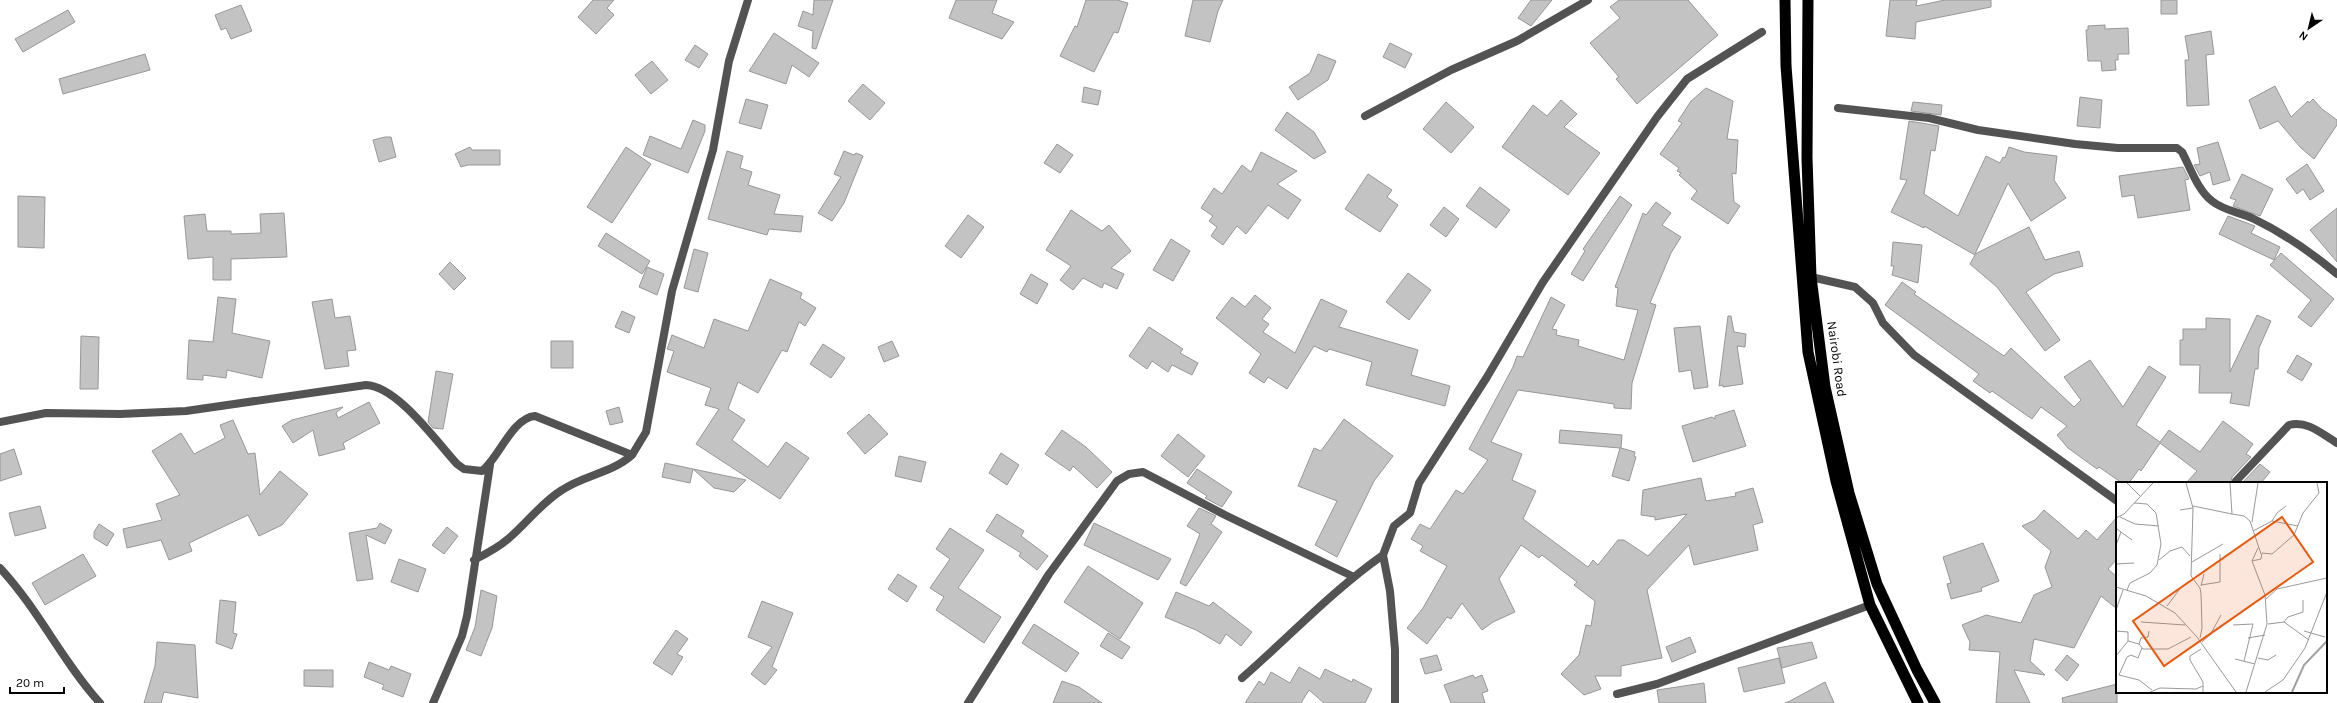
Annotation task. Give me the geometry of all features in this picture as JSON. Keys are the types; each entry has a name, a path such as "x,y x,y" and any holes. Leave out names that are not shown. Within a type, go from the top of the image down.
{"highway":[{"name":"Nairobi Road","path":"1785,0 1786,66 1808,352 1836,481 1870,605 1918,703"},
{"name":"Nairobi Road","path":"1808,0 1807,158 1811,277 1825,387 1849,492 1877,584 1917,670 1935,703"}],"street":[{"path":"474,560 508,540 543,504 561,490 592,474 620,466 632,455 646,432 672,291 713,150 730,61 748,0"},
{"path":"1366,116 1451,70 1517,41 1588,0"},
{"path":"1395,703 1395,650 1390,590 1383,555 1394,526 1407,517 1413,508 1419,482 1487,377 1543,282 1657,117 1687,79 1762,32"},
{"path":"1838,108 1929,118 1978,130 2075,144 2118,148 2176,148 2182,152 2210,200 2222,208 2246,215 2277,230 2305,248 2337,274"},
{"path":"1811,277 1855,287 1873,303 1883,323 1914,355 2116,500"},
{"path":"0,422 46,414 120,414 186,411 366,385 376,385 403,405 457,464 464,469 482,471 490,465 508,436 530,417 535,416 632,455"},
{"path":"2236,481 2289,425 2298,423 2308,426 2337,443"},
{"path":"433,703 462,636 467,616 474,560 490,465"},
{"path":"968,703 1049,574 1117,480 1129,474 1143,472 1226,515 1352,576"},
{"path":"1242,678 1292,634 1352,576 1383,555"},
{"path":"0,568 34,608 83,684 100,703"},
{"path":"1617,694 1671,679 1870,605"}],"building":[{"path":"593,0 614,0 607,8 614,15 596,34 578,17"},
{"path":"814,0 833,0 816,49 812,48 813,31 798,26 803,11 813,15"},
{"path":"956,0 997,0 992,13 1014,22 1002,39 949,18"},
{"path":"1086,0 1117,0 1128,3 1118,33 1114,32 1094,72 1060,56 1075,26 1077,27"},
{"path":"1193,0 1223,0 1218,11 1210,42 1185,36"},
{"path":"1531,0 1552,0 1531,26 1518,18"},
{"path":"1619,0 1688,0 1718,35 1637,104 1616,79 1619,77 1590,43 1620,18 1610,7"},
{"path":"1890,0 1917,0 1916,6 1945,0 1991,0 1991,7 1916,22 1915,39 1886,36"},
{"path":"2161,0 2177,0 2177,14 2161,14"},
{"path":"241,5 252,31 231,39 226,28 221,30 215,15"},
{"path":"68,10 75,22 23,52 15,39"},
{"path":"2105,25 2105,29 2128,28 2129,54 2118,54 2118,60 2115,60 2116,70 2102,71 2101,61 2088,61 2086,30 2088,30 2088,26"},
{"path":"2211,31 2214,54 2206,55 2209,105 2187,106 2185,60 2189,60 2185,36"},
{"path":"774,33 819,63 809,77 792,65 786,84 749,71"},
{"path":"1390,43 1412,54 1405,68 1383,57"},
{"path":"695,45 708,54 699,68 685,60"},
{"path":"145,54 150,70 63,94 59,79"},
{"path":"1318,54 1336,61 1328,80 1298,100 1289,87 1310,73"},
{"path":"652,61 668,80 651,94 635,75"},
{"path":"863,84 885,103 870,120 848,101"},
{"path":"2275,86 2291,117 2308,101 2309,103 2313,99 2322,109 2337,120 2337,125 2314,159 2301,148 2278,121 2260,129 2249,100"},
{"path":"1084,87 1101,91 1098,105 1082,102"},
{"path":"1706,88 1733,101 1727,139 1738,140 1736,174 1732,173 1734,202 1740,206 1728,224 1691,199 1697,191 1679,175 1681,173 1677,171 1679,168 1660,154 1682,123 1678,121 1691,101"},
{"path":"2080,97 2102,100 2100,128 2077,126"},
{"path":"746,99 768,105 761,129 739,123"},
{"path":"1561,100 1577,114 1564,127 1600,153 1568,195 1502,147 1533,105 1547,116"},
{"path":"1446,102 1474,127 1451,153 1423,129"},
{"path":"1913,102 1942,105 1941,115 1911,111"},
{"path":"1287,112 1314,132 1326,152 1314,159 1275,130"},
{"path":"693,120 705,125 705,131 688,173 643,155 650,136 681,149"},
{"path":"1909,121 1939,126 1935,151 1931,150 1924,194 1958,216 1986,156 2000,163 2003,157 2005,158 2009,147 2024,152 2057,156 2054,180 2066,198 2031,221 2008,183 1975,254 2029,227 2045,260 2079,251 2083,266 2054,274 2026,292 2060,340 2045,351 1997,287 1970,264 1975,255 1924,226 1924,228 1891,212 1907,180 1900,179"},
{"path":"391,137 396,157 379,162 373,140"},
{"path":"2218,142 2230,180 2213,185 2210,172 2200,176 2194,165 2200,164 2197,148"},
{"path":"1057,144 1073,155 1060,173 1044,163"},
{"path":"470,147 472,150 500,150 500,165 468,165 461,167 455,154"},
{"path":"626,147 651,164 612,223 587,207"},
{"path":"727,151 743,156 740,168 752,172 748,185 780,195 774,214 803,216 801,232 769,229 767,235 708,219"},
{"path":"844,151 854,155 856,153 863,156 844,203 832,221 818,213 841,177 834,174"},
{"path":"1261,152 1297,171 1277,184 1301,200 1288,219 1268,205 1246,234 1237,226 1223,245 1211,236 1217,227 1209,221 1213,216 1201,208 1214,188 1222,194 1242,165 1251,172"},
{"path":"2307,164 2324,191 2310,200 2303,189 2297,194 2286,179"},
{"path":"2183,167 2189,179 2185,180 2190,210 2138,218 2134,195 2122,197 2119,176"},
{"path":"1368,174 1392,190 1387,197 1398,205 1380,232 1345,209"},
{"path":"2242,174 2273,189 2260,216 2233,206 2236,200 2230,198"},
{"path":"1480,187 1510,210 1496,228 1466,206"},
{"path":"18,196 45,197 44,248 18,247"},
{"path":"1620,196 1632,205 1583,281 1571,274 1585,251 1583,249"},
{"path":"1656,202 1671,213 1662,225 1681,237 1671,253 1650,303 1656,305 1632,383 1631,409 1614,408 1614,404 1518,390 1491,442 1522,454 1512,480 1536,491 1523,519 1588,567 1593,560 1598,565 1618,540 1624,540 1648,556 1687,514 1655,520 1655,517 1641,515 1643,490 1701,478 1706,501 1736,496 1735,493 1753,488 1763,522 1753,525 1758,550 1694,565 1689,545 1647,590 1662,658 1621,666 1621,676 1595,676 1601,689 1584,695 1561,674 1579,655 1586,625 1591,626 1595,601 1574,585 1577,582 1542,555 1539,558 1521,545 1499,579 1515,612 1493,622 1482,630 1462,603 1451,619 1447,617 1427,644 1407,628 1423,608 1447,566 1420,551 1423,546 1411,539 1420,524 1430,529 1456,490 1463,494 1488,460 1469,449 1513,367 1517,356 1523,357 1551,297 1565,305 1552,329 1557,330 1556,335 1579,340 1578,346 1624,360 1638,310 1616,306 1618,288 1615,287 1643,213 1646,215"},
{"path":"1444,207 1459,219 1446,237 1430,225"},
{"path":"2337,208 2337,262 2310,230"},
{"path":"1071,210 1102,231 1109,225 1131,251 1111,268 1124,274 1117,289 1104,283 1102,288 1083,278 1073,290 1060,280 1071,266 1046,250"},
{"path":"284,213 287,257 231,259 231,280 213,280 213,257 188,259 184,216 205,214 207,231 231,231 231,234 261,233 260,214"},
{"path":"968,215 984,227 961,258 945,246"},
{"path":"2228,216 2255,226 2251,233 2280,247 2274,260 2219,234"},
{"path":"606,233 650,261 642,274 598,246"},
{"path":"1171,239 1190,251 1173,281 1153,270"},
{"path":"1893,242 1922,245 1918,283 1892,275 1894,266 1891,266"},
{"path":"694,249 708,253 698,292 684,288"},
{"path":"2281,253 2334,299 2311,327 2298,317 2311,300 2270,265"},
{"path":"450,262 466,278 454,290 439,274"},
{"path":"647,267 664,274 657,295 639,287"},
{"path":"1408,273 1431,290 1409,320 1386,302"},
{"path":"1031,274 1048,284 1037,304 1020,294"},
{"path":"770,279 802,293 800,298 816,308 805,326 799,322 787,352 782,350 758,393 738,382 728,409 745,420 732,440 768,467 786,442 809,458 780,499 696,444 719,409 705,405 711,388 667,372 674,351 667,349 672,335 704,348 714,319 748,331"},
{"path":"1902,282 1916,292 1914,294 2004,356 2011,348 2074,407 2081,400 2064,377 2090,360 2123,407 2149,366 2166,377 2136,425 2160,442 2169,430 2200,452 2223,421 2253,444 2246,454 2251,457 2232,477 2231,482 2187,482 2197,471 2160,443 2141,471 2139,469 2130,482 2121,482 2099,467 2097,469 2068,448 2057,435 2067,426 2041,407 2032,419 1992,391 1990,393 1973,381 1979,374 1885,305"},
{"path":"1255,295 1271,308 1262,319 1269,324 1263,332 1295,353 1321,299 1347,311 1339,327 1418,350 1411,375 1450,386 1445,406 1366,385 1372,362 1329,349 1327,352 1314,346 1287,389 1268,377 1264,383 1249,373 1261,354 1216,318 1232,297 1245,307"},
{"path":"218,297 236,299 232,333 270,341 262,378 227,370 226,378 203,375 203,380 187,379 189,340 213,342"},
{"path":"332,299 335,318 350,316 356,350 347,351 349,366 325,369 312,302"},
{"path":"622,311 635,317 629,333 615,327"},
{"path":"2257,315 2271,321 2259,348 2258,369 2255,369 2249,406 2230,403 2232,393 2199,393 2200,365 2180,365 2180,340 2183,340 2183,329 2206,329 2206,318 2230,319 2230,372"},
{"path":"1728,316 1731,316 1734,332 1746,334 1745,347 1737,346 1743,384 1723,387 1723,385 1719,386"},
{"path":"1700,326 1708,387 1694,389 1691,370 1679,372 1674,328"},
{"path":"1149,327 1183,349 1180,353 1198,363 1192,375 1172,365 1168,372 1152,361 1147,369 1129,356"},
{"path":"81,336 99,337 98,389 80,389"},
{"path":"551,341 573,341 573,368 551,368"},
{"path":"892,341 899,356 884,362 878,347"},
{"path":"823,344 845,358 831,378 810,364"},
{"path":"2297,355 2312,364 2302,381 2287,372"},
{"path":"436,371 453,374 443,429 433,428 428,422"},
{"path":"369,402 380,423 343,443 345,449 319,456 313,430 293,443 282,426 292,420 343,407 336,413 338,418"},
{"path":"619,407 623,422 610,425 606,411"},
{"path":"1734,410 1746,446 1693,462 1682,426 1712,417 1715,419 1715,416"},
{"path":"869,414 888,434 865,454 847,433"},
{"path":"1344,419 1393,456 1374,481 1337,557 1315,545 1337,501 1298,486 1314,448 1321,451"},
{"path":"233,420 248,454 255,453 260,495 280,471 308,494 282,525 259,536 248,515 189,543 192,551 169,560 161,540 127,548 123,529 162,520 156,504 180,495 152,451 181,433 194,454 225,438 220,425"},
{"path":"1062,430 1086,447 1112,472 1097,488 1073,466 1070,471 1045,454"},
{"path":"1560,430 1622,435 1621,448 1635,452 1634,456 1636,457 1629,481 1612,476 1620,448 1559,443"},
{"path":"1178,434 1205,456 1188,477 1161,456"},
{"path":"14,449 22,474 0,481 0,454"},
{"path":"1001,453 1019,465 1007,485 989,473"},
{"path":"899,456 926,462 921,482 895,476"},
{"path":"665,463 693,469 690,483 662,477"},
{"path":"2260,464 2270,472 2262,482 2243,482"},
{"path":"693,469 746,480 734,492 714,488"},
{"path":"1197,469 1232,492 1222,507 1205,498 1207,496 1187,483"},
{"path":"40,506 46,528 15,536 9,513"},
{"path":"1199,508 1216,516 1211,524 1222,532 1186,586 1180,583 1200,534 1187,526"},
{"path":"2044,510 2078,539 2086,530 2097,540 2116,518 2116,560 2108,569 2116,576 2116,608 2101,596 2074,648 2034,639 2030,661 2045,675 2014,670 2030,703 1996,703 2000,652 1969,650 1970,642 1962,625 1986,615 2021,623 2034,595 2052,587 2045,567 2051,551 2022,526 2035,520"},
{"path":"997,514 1024,531 1021,536 1048,556 1037,570 1019,556 1021,553 986,531"},
{"path":"380,523 392,530 385,544 366,535 373,579 357,581 349,533 377,528"},
{"path":"1094,523 1171,559 1158,580 1084,545"},
{"path":"99,524 114,534 107,546 94,538 94,532"},
{"path":"447,527 458,536 444,554 432,545"},
{"path":"950,528 984,550 958,588 1001,617 984,643 936,610 944,597 930,588 950,559 936,549"},
{"path":"1983,543 1999,581 1981,588 1982,591 1951,599 1947,584 1951,583 1943,557"},
{"path":"83,554 96,576 45,605 32,583"},
{"path":"399,559 426,569 418,592 391,582"},
{"path":"1088,566 1143,603 1120,639 1064,602"},
{"path":"898,574 917,586 907,602 888,589"},
{"path":"481,590 497,596 492,628 481,656 466,650 475,627"},
{"path":"1176,592 1209,606 1213,602 1252,632 1241,646 1226,634 1220,644 1196,630 1165,617"},
{"path":"220,600 236,602 233,633 237,634 232,649 216,643"},
{"path":"762,601 793,613 772,667 777,670 765,685 751,674 772,647 748,637"},
{"path":"1034,624 1079,653 1066,672 1022,643"},
{"path":"676,630 688,639 677,654 683,657 672,675 653,663"},
{"path":"1108,633 1130,647 1122,659 1100,646"},
{"path":"1690,637 1696,652 1672,662 1666,647"},
{"path":"157,642 195,645 198,698 164,692 161,703 144,703 155,666"},
{"path":"1812,642 1817,658 1782,668 1777,648"},
{"path":"1437,655 1442,670 1425,674 1420,659"},
{"path":"2067,655 2079,665 2067,681 2055,670"},
{"path":"1779,658 1785,683 1744,692 1738,668"},
{"path":"369,662 389,670 391,666 411,674 403,697 382,689 384,685 364,677"},
{"path":"1299,667 1320,679 1325,669 1352,682 1353,679 1372,689 1365,703 1324,703 1309,690 1301,703 1245,703 1259,681 1264,685 1271,672 1290,683"},
{"path":"304,670 333,670 333,687 304,686"},
{"path":"1473,675 1475,678 1482,675 1488,691 1482,693 1485,703 1451,703 1444,685"},
{"path":"1062,681 1079,687 1102,703 1053,703"},
{"path":"1825,682 1834,703 1785,703 1790,701"},
{"path":"1704,683 1706,703 1659,703 1657,690"},
{"path":"2116,684 2117,703 2063,703 2062,698"}]}
